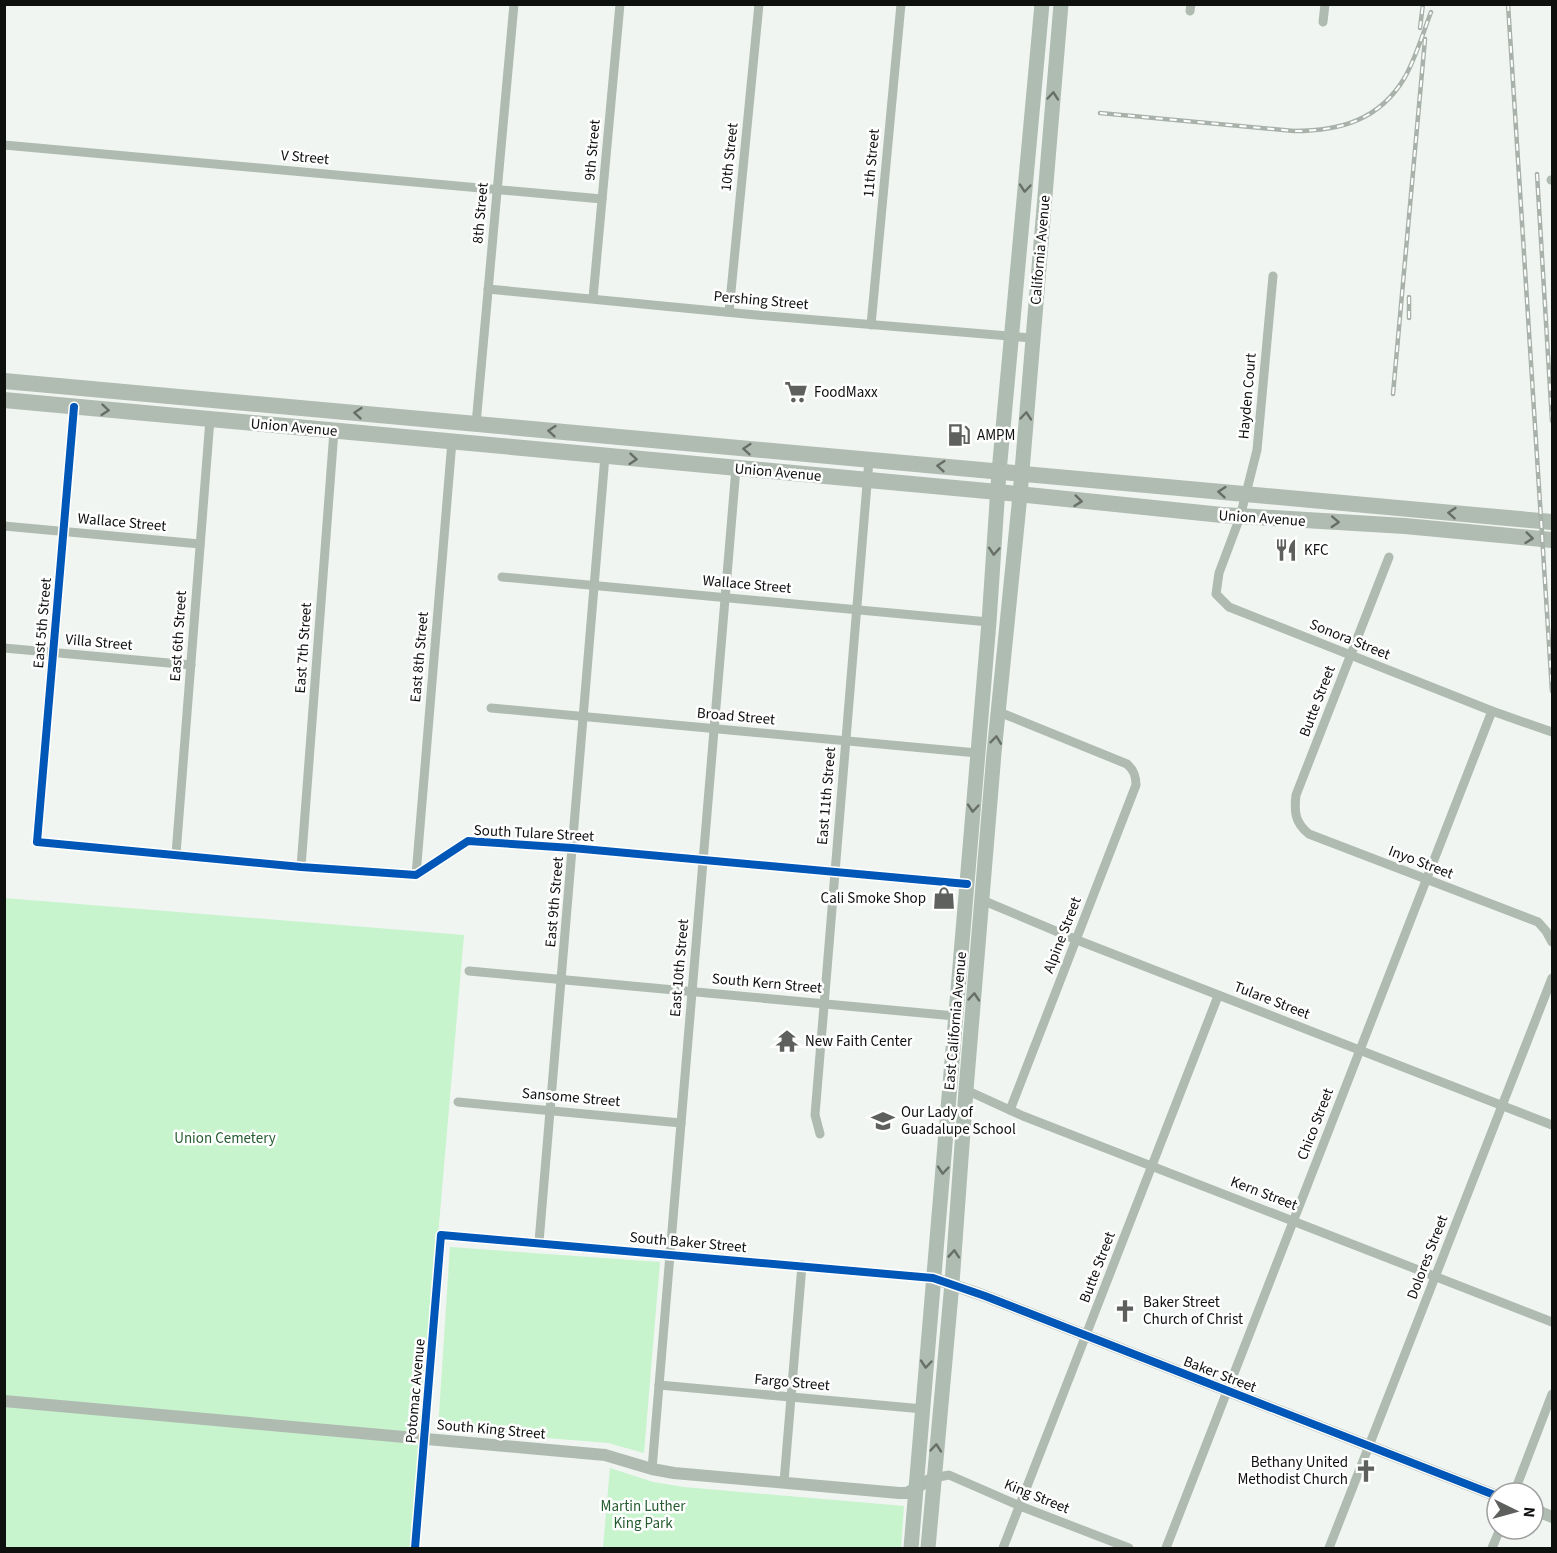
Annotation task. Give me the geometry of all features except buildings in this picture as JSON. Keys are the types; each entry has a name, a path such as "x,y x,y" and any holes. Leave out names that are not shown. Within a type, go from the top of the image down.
{"highway":[{"name":"Union Avenue","path":"4,381 1552,522"},
{"name":"Union Avenue","path":"4,400 998,492 1240,517 1405,526 1552,540"},
{"path":"388,436 405,428 464,432 476,424"}],"main road":[{"name":"California Avenue","path":"998,492 1042,4"},
{"path":"1053,4 1052,28 1058,40"},
{"name":"California Avenue","path":"1020,495 1061,4"},
{"path":"1033,102 1040,117 1039,157 1047,162"},
{"name":"East California Avenue","path":"911,1548 998,492"},
{"name":"East California Avenue","path":"928,1548 952,1283 966,1082 989,815 1020,495"},
{"path":"986,653 993,666 991,708 999,712"},
{"path":"977,753 982,755 984,760 989,815"},
{"path":"970,836 975,891 982,900"},
{"path":"956,1016 962,1020 966,1082"}],"street":[{"name":"8th Street","path":"476,424 514,4"},
{"name":"9th Street","path":"593,298 620,4"},
{"name":"10th Street","path":"729,312 759,4"},
{"name":"11th Street","path":"871,325 901,4"},
{"path":"1323,22 1325,4"},
{"name":"V Street","path":"4,145 602,199"},
{"name":"Hayden Court","path":"1240,517 1257,450 1273,276"},
{"name":"Pershing Street","path":"488,289 1032,338"},
{"name":"East 5th Street","path":"74,407 37,842 176,854"},
{"name":"East 6th Street","path":"176,854 210,419"},
{"name":"East 7th Street","path":"301,867 334,431"},
{"name":"East 8th Street","path":"416,875 452,441"},
{"name":"East 9th Street","path":"539,1242 605,456"},
{"name":"East 11th Street","path":"820,1134 815,1115 870,460"},
{"name":"East 10th Street","path":"652,1469 736,468"},
{"name":"Sonora Street","path":"1240,517 1219,573 1216,594 1229,607 1492,711 1552,732"},
{"name":"Wallace Street","path":"4,526 200,544"},
{"name":"Butte Street","path":"1298,823 1295,815 1296,795 1389,557"},
{"name":"Wallace Street","path":"502,577 988,622"},
{"name":"Villa Street","path":"4,648 191,665"},
{"name":"Broad Street","path":"491,708 977,753"},
{"name":"Chico Street","path":"1166,1548 1492,711"},
{"name":"Alpine Street","path":"999,712 1119,760 1132,769 1136,785 1010,1110"},
{"name":"Inyo Street","path":"1298,823 1309,834 1426,881 1538,922 1552,942"},
{"name":"South Tulare Street","path":"416,875 468,841 572,848 966,884"},
{"path":"176,854 301,867 416,875"},
{"name":"Tulare Street","path":"982,900 1218,996 1552,1125"},
{"name":"South Kern Street","path":"469,971 956,1016"},
{"name":"Dolores Street","path":"1329,1548 1552,978"},
{"name":"Butte Street","path":"1003,1548 1218,996"},
{"name":"Kern Street","path":"966,1082 1010,1110 1552,1322"},
{"name":"Sansome Street","path":"458,1102 681,1122"},
{"name":"South Baker Street","path":"441,1235 933,1278"},
{"name":"Potomac Avenue","path":"415,1548 441,1235"},
{"path":"783,1482 802,1265"},
{"name":"Baker Street","path":"933,1278 952,1283 1485,1491"},
{"name":"Fargo Street","path":"659,1385 922,1409"},
{"path":"1519,1481 1552,1394"},
{"name":"South King Street","path":"4,1401 605,1455 674,1473 899,1493 907,1493 933,1478"},
{"name":"King Street","path":"933,1478 949,1475 1020,1506 1129,1548"}],"green space":[{"name":"Union Cemetery","path":"4,898 464,935 411,1548 5,1548"},
{"path":"450,1247 660,1262 644,1453 608,1443 438,1429"},
{"name":"Martin Luther King Park","path":"610,1468 653,1482 684,1487 904,1506 901,1548 603,1548"}],"railway":[{"path":"1420,28 1423,4"},
{"path":"1508,4 1552,691"},
{"path":"1100,113 1294,131 1327,129 1343,125 1371,113 1395,92 1413,61 1431,12"},
{"path":"1393,394 1425,39"},
{"path":"1537,174 1552,421"},
{"path":"1409,297 1409,318"}],"cycle path":[{"path":"74,407 37,842 301,867 416,875 468,841 572,848 967,884"},
{"path":"415,1548 441,1235 933,1278 985,1296 1485,1491"}],"place":[{"name":"FoodMaxx","path":"796,392"},
{"name":"AMPM","path":"959,435"},
{"name":"KFC","path":"1286,550"},
{"name":"Cali Smoke Shop","path":"944,898"},
{"name":"New Faith Center","path":"787,1041"},
{"name":"Our Lady of Guadalupe School","path":"883,1121"},
{"name":"Baker Street Church of Christ","path":"1125,1311"},
{"name":"Bethany United Methodist Church","path":"1366,1471"}]}
